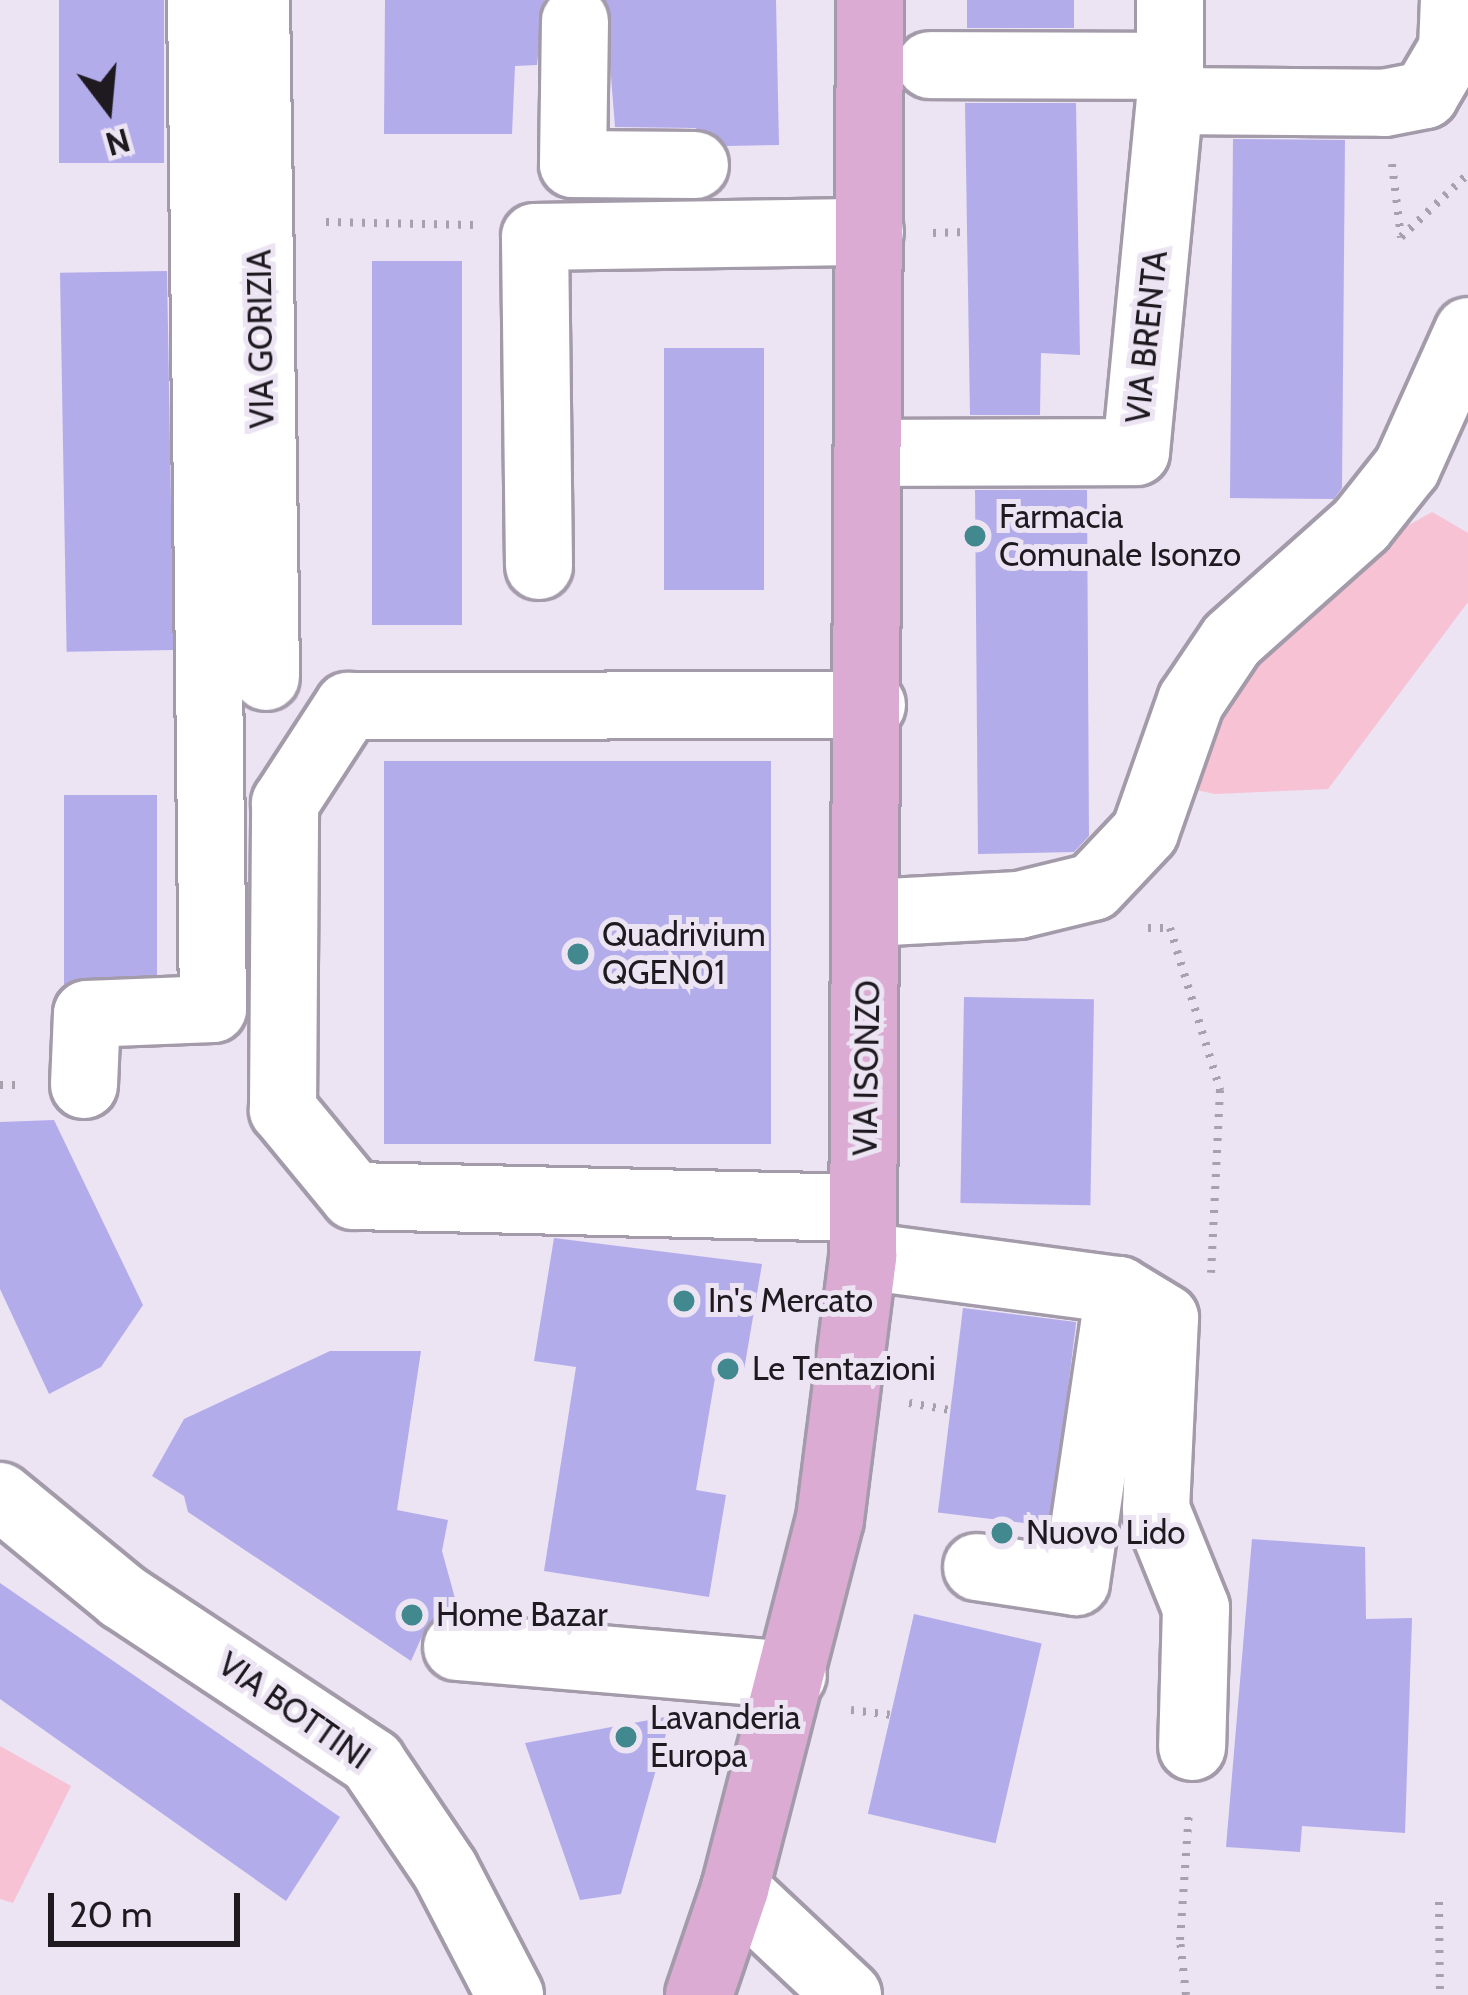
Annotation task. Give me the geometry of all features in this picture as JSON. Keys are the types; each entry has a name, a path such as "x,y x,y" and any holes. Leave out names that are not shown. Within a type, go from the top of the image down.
{"main road":[{"name":"VIA ISONZO","path":"699,1995 735,1889 830,1519 863,1232 870,913 871,454 901,232 870,0"}],"street":[{"path":"85,1085 87,1014 213,1009 201,0"},
{"name":"VIA GORIZIA","path":"256,0 266,677"},
{"name":"VIA BRENTA","path":"871,454 1136,452 1170,83 1170,0"},
{"path":"930,65 1384,104 1426,95 1452,50 1454,0"},
{"path":"575,21 573,164 695,165"},
{"path":"539,566 535,238 901,232"},
{"path":"870,913 1019,905 1093,887 1144,832 1191,700 1232,640 1361,525 1408,467 1468,331"},
{"path":"872,705 348,706 285,803 283,1110 354,1196 863,1232 1119,1290 1165,1318 1156,1509 1196,1608 1191,1768"},
{"path":"977,1567 1076,1582 1119,1290"},
{"name":"VIA BOTTINI","path":"0,1496 123,1597 372,1762 446,1870 510,1995"},
{"path":"457,1647 789,1690"},
{"path":"608,1700 789,1690"},
{"path":"735,1889 848,1995"}],"path":[{"path":"1384,104 1401,237 1468,174"},
{"path":"354,223 476,226 535,238"},
{"path":"901,232 965,232"},
{"path":"908,1403 950,1410"},
{"path":"851,1710 890,1715"},
{"path":"1186,1995 1180,1940 1191,1768"},
{"path":"1439,1902 1440,1995"}],"shaded area":[{"path":"1432,512 1468,533 1468,602 1328,789 1215,794 1182,787 1241,673 1353,557"},
{"path":"0,1746 71,1786 13,1903 0,1899"}],"building":[{"path":"59,0 164,0 164,163 59,163"},
{"path":"385,0 544,0 537,65 515,66 512,134 384,134"},
{"path":"605,0 776,0 779,145 727,146 695,128 615,127"},
{"path":"967,0 1074,0 1074,28 967,28"},
{"path":"965,103 1076,103 1080,355 1041,353 1040,415 970,415"},
{"path":"1233,139 1345,140 1342,488 1334,499 1230,498"},
{"path":"372,261 462,261 462,625 372,625"},
{"path":"167,271 174,650 67,652 60,273"},
{"path":"664,348 764,348 764,590 664,590"},
{"path":"975,490 1087,490 1089,836 1074,852 978,854"},
{"name":"Quadrivium QGEN01","path":"384,761 771,761 771,1144 384,1144"},
{"path":"64,795 157,795 157,984 64,984"},
{"path":"964,997 1094,999 1090,1205 960,1203"},
{"path":"54,1120 143,1305 101,1367 49,1394 0,1289 0,1122"},
{"path":"554,1238 762,1264 744,1370 717,1366 696,1490 726,1495 709,1597 544,1571 576,1367 534,1361"},
{"path":"963,1308 1076,1322 1051,1526 938,1512"},
{"path":"330,1351 421,1351 397,1510 448,1520 442,1551 456,1602 427,1625 411,1661 188,1512 184,1496 152,1476 184,1419"},
{"path":"1252,1539 1365,1547 1366,1619 1412,1618 1405,1833 1302,1826 1300,1852 1226,1847"},
{"path":"0,1583 340,1817 286,1901 0,1699"},
{"path":"914,1614 1042,1643 996,1843 868,1814"},
{"path":"671,1716 621,1894 580,1900 525,1743"}],"place":[{"name":"Farmacia Comunale Isonzo","path":"975,536"},
{"name":"Quadrivium QGEN01","path":"578,954"},
{"name":"In's Mercato","path":"684,1301"},
{"name":"Le Tentazioni","path":"728,1369"},
{"name":"Nuovo Lido","path":"1002,1533"},
{"name":"Home Bazar","path":"412,1615"},
{"name":"Lavanderia Europa","path":"626,1737"}]}
